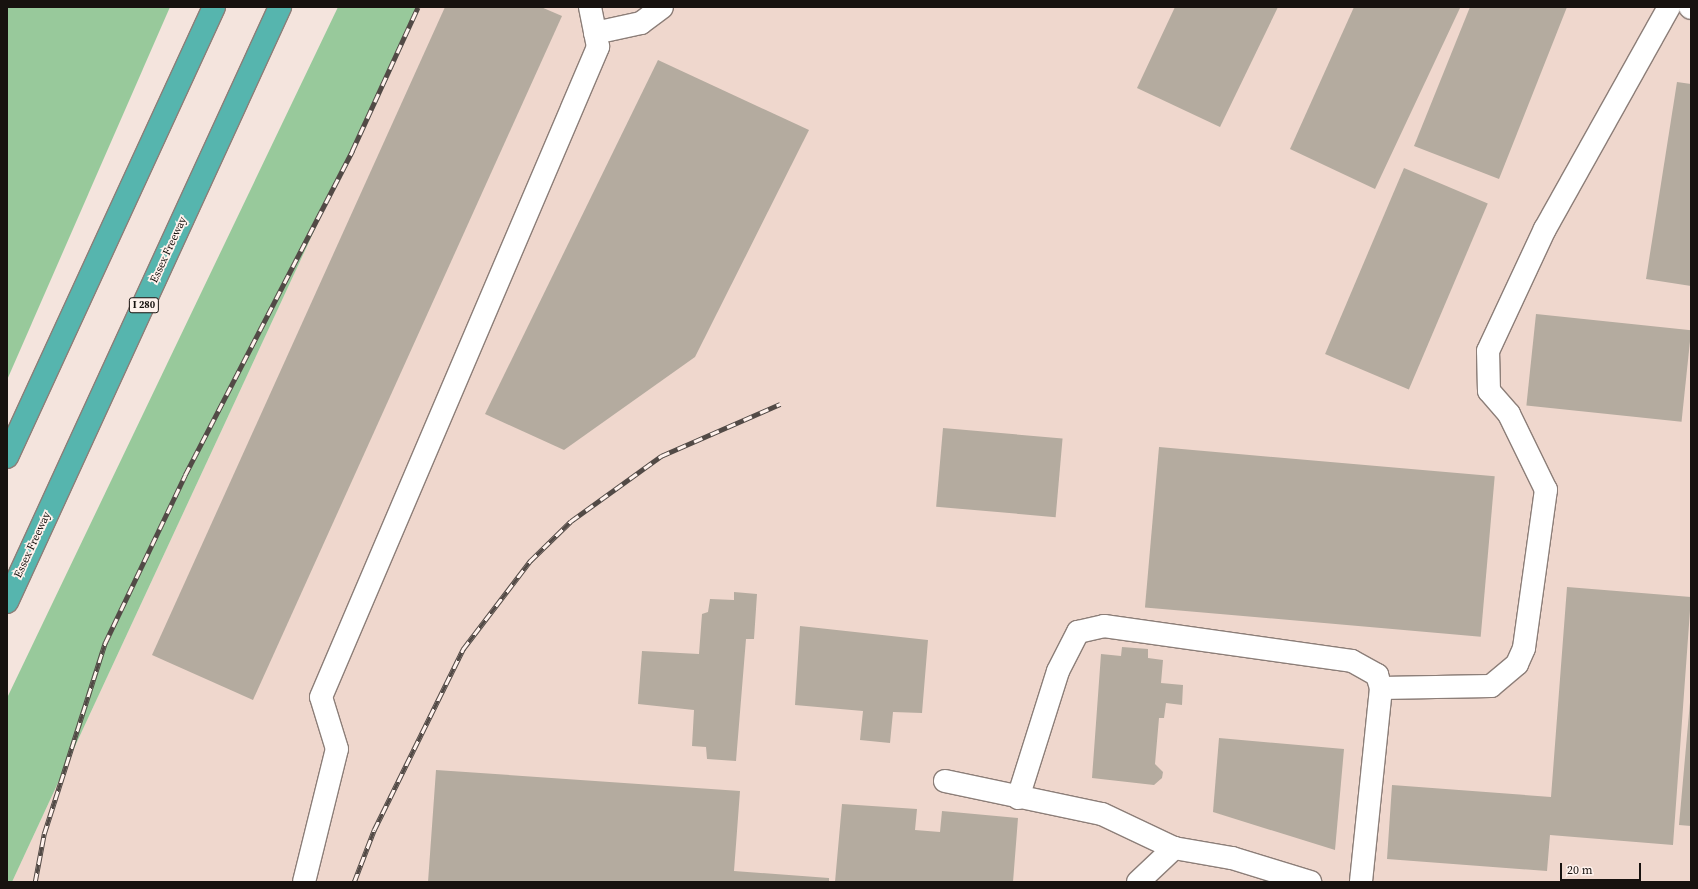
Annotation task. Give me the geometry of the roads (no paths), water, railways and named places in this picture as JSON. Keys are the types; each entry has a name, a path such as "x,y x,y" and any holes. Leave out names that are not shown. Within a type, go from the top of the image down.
{"highway":[{"path":"7,457 214,7"},
{"name":"Essex Freeway","path":"7,602 280,7"}],"street":[{"path":"304,882 336,749 321,697 598,47 590,7"},
{"path":"595,33 641,23 662,7"},
{"path":"1382,688 1491,686 1517,664 1524,648 1546,490 1509,414 1489,391 1488,352 1545,229 1669,7"},
{"path":"1018,798 1068,648 1078,632 1092,627 1352,661 1377,675 1382,688 1361,882"},
{"path":"945,781 1018,798 1102,814 1174,848 1232,858 1310,882"},
{"path":"1138,882 1174,848"}],"railway":[{"path":"35,882 44,834 105,643 185,475 352,151 418,7"},
{"path":"354,882 374,830 463,649 530,561 571,521 661,456 780,404"}]}
